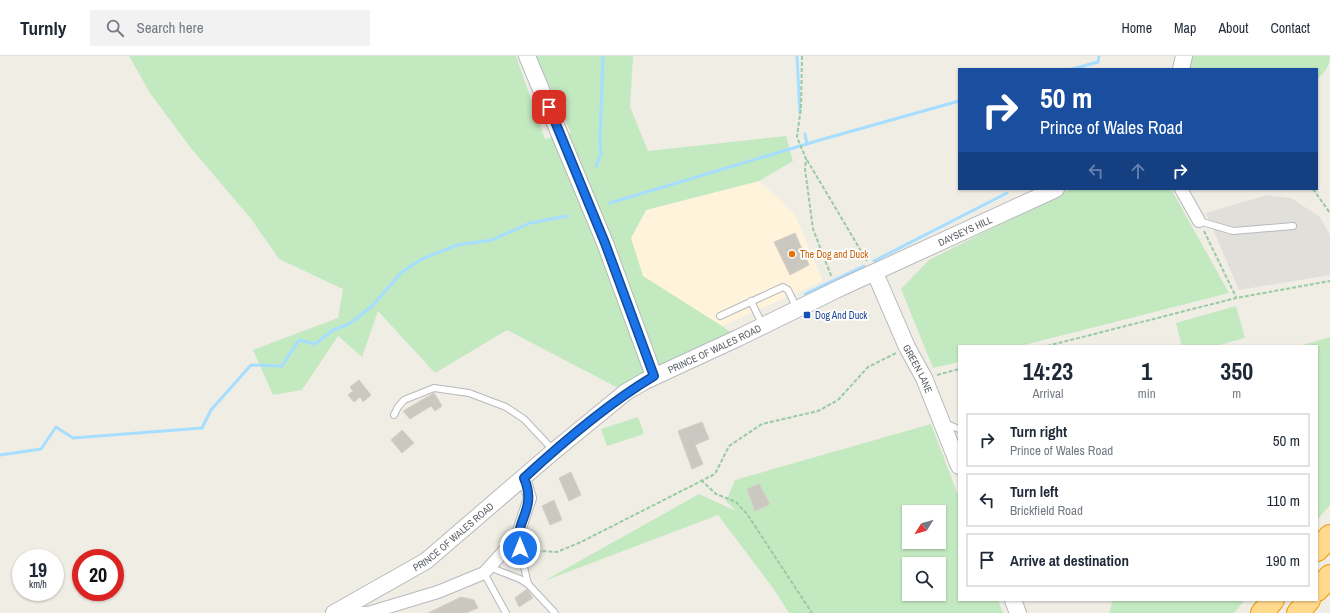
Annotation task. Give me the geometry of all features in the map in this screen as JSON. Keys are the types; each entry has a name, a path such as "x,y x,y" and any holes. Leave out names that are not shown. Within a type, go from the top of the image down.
{"highway":[{"path":"1318,549 1330,536"},
{"path":"1318,589 1330,576"},
{"path":"1262,613 1273,601"},
{"path":"1298,613 1308,601"}],"street":[{"path":"527,56 605,243 654,376"},
{"path":"1181,68 1184,56"},
{"name":"DAYSEYS HILL","path":"874,273 1054,190"},
{"path":"1182,190 1199,221"},
{"name":"PRINCE OF WALES ROAD","path":"335,613 426,561 554,451 626,392 654,376 874,273"},
{"name":"GREEN LANE","path":"874,273 907,347 924,378 958,464"},
{"path":"335,613 368,613 438,592 487,570 517,537 530,498 524,478"},
{"path":"1013,601 1018,613"}],"lane":[{"path":"1199,221 1233,231 1293,226"},
{"path":"720,316 784,287 788,290 797,309"},
{"path":"751,301 763,326"},
{"path":"394,415 404,400 434,388 469,394 506,407 524,419 554,451"},
{"path":"941,421 958,429"},
{"path":"517,537 528,584"},
{"path":"487,570 528,584 555,613"},
{"path":"487,570 506,613"}],"path":[{"path":"802,56 801,107 797,137 806,159 860,247 874,273"},
{"path":"806,159 805,168 813,229 832,278"},
{"path":"1314,190 1330,213"},
{"path":"1199,221 1236,298"},
{"path":"1051,345 1236,298 1330,281"},
{"path":"517,537 522,542 540,551 557,552 581,542 715,474 729,446 762,424 818,411 838,400 868,367 907,347"},
{"path":"924,378 958,369"},
{"path":"701,480 716,494 736,502 747,514 812,613"}],"shaded area":[{"path":"759,181 794,213 823,281 722,326 643,276 631,238 647,210"},
{"path":"1267,195 1291,198 1320,217 1330,235 1330,275 1239,290 1206,213"}],"green space":[{"path":"129,56 516,56 545,139 571,133 535,56 633,56 630,107 648,151 786,136 793,161 759,181 646,210 631,238 643,276 722,326 738,338 626,392 507,330 435,373 378,311 362,357 338,336 302,390 273,395 253,350 338,318 343,289 279,259 252,220 190,147 150,93"},
{"path":"1190,56 1330,56 1328,66 1318,79 1318,68 1187,68"},
{"path":"1068,190 1172,190 1229,293 1024,345 958,345 958,362 933,368 901,289 929,260"},
{"path":"1236,306 1245,338 1219,345 1182,345 1176,323"},
{"path":"1330,337 1330,505 1318,519 1318,345 1303,345"},
{"path":"638,417 644,434 607,446 601,429"},
{"path":"931,424 958,495 958,601 998,601 1003,613 789,613 773,588 718,515 544,581 699,494 736,511 726,501 735,480"},
{"path":"1113,601 1244,601 1234,613 1109,613"}],"building":[{"name":"The Dog and Duck","path":"795,233 809,265 790,275 774,242"},
{"path":"359,380 371,395 363,402 360,397 354,402 348,395 353,391 350,387"},
{"path":"434,393 442,406 435,411 431,406 410,419 403,411"},
{"path":"702,422 709,439 695,445 703,464 692,469 678,431"},
{"path":"402,430 414,443 402,453 391,440"},
{"path":"571,472 581,495 569,501 559,478"},
{"path":"759,484 770,504 755,511 747,489"},
{"path":"554,500 562,520 550,525 542,506"},
{"path":"527,589 533,598 519,607 515,598"},
{"path":"461,597 474,600 478,608 466,613 428,613"}],"waterway":[{"path":"596,166 601,154 600,141 603,56"},
{"path":"797,56 800,113"},
{"path":"1076,68 1098,62 1099,56"},
{"path":"610,203 820,140 958,101"},
{"path":"805,134 807,144"},
{"path":"874,261 1007,193"},
{"path":"0,455 41,449 56,427 73,438 202,428 211,410 251,365 282,366 299,340 315,344 333,330 349,324 372,306 402,272 422,259 457,245 492,240 530,223 567,216"},
{"path":"805,294 864,266"}],"place":[{"name":"The Dog and Duck","path":"792,254"},
{"name":"Dog And Duck","path":"807,315"}],"route":[{"path":"520,548 517,537 530,498 524,478 554,451 626,392 654,376 605,243 549,107"}]}
